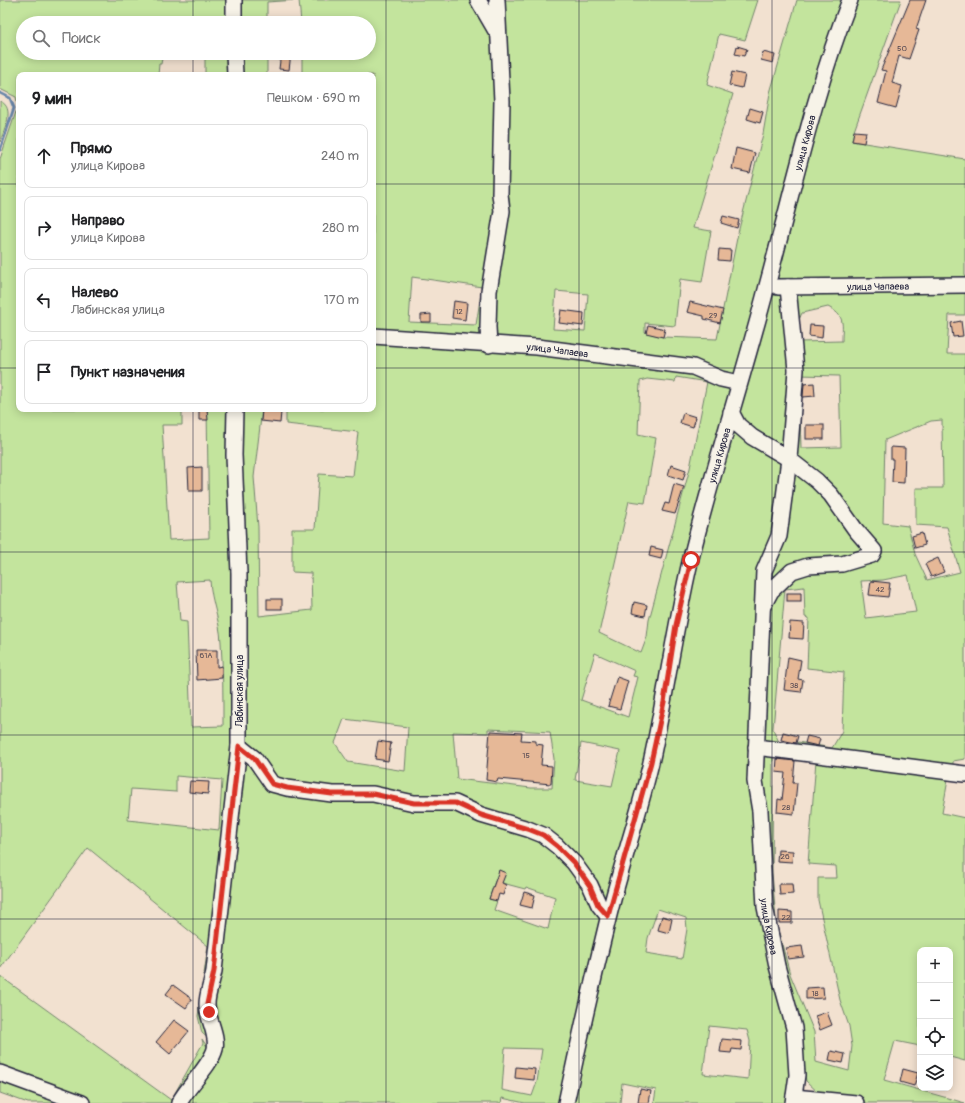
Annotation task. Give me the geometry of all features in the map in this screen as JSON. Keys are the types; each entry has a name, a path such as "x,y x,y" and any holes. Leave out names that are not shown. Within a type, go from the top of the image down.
{"street":[{"path":"234,0 234,16"},
{"path":"478,0 497,32"},
{"path":"490,345 488,327 489,291 502,211 500,194 502,101 496,0"},
{"name":"улица Кирова","path":"566,1103 608,916 651,762 684,588 731,412 767,287 800,158 835,38 850,0"},
{"path":"234,60 235,72"},
{"name":"улица Чапаева","path":"767,287 965,285"},
{"name":"улица Кирова","path":"788,287 796,370 789,459 778,536 764,571 761,608 754,781 760,811 765,907 777,966 794,1028 797,1075 793,1100"},
{"name":"улица Чапаева","path":"376,336 537,347 693,367 722,380 739,383"},
{"name":"Лабинская улица","path":"179,1103 185,1092 204,1068 215,1050 214,1031 207,1004 215,963 239,746 239,573 234,455 235,412"},
{"path":"731,412 738,425 752,437 789,459 817,481 831,495 855,529 874,551 872,555 842,564 808,566 792,571 771,591 761,608"},
{"path":"239,746 254,758 272,784 287,788 332,794 373,794 414,803 455,803 481,815 543,835 557,846 574,863 590,886 598,905 608,916"},
{"path":"756,747 965,774"},
{"path":"0,1073 82,1103"},
{"path":"793,1100 856,1103"}],"green space":[{"path":"0,0 232,0 231,16 16,16 16,60 162,60 161,64 159,64 158,72 16,72 16,97 0,89"},
{"path":"236,0 297,0 267,2 267,16 236,16"},
{"path":"299,0 758,0 745,40 719,34 707,85 733,94 693,228 711,231 702,282 680,279 675,326 645,323 645,332 663,337 717,339 738,233 763,134 770,93 797,0 845,0 738,373 729,377 376,333 376,72 302,72 302,60 376,60 376,16 300,16","holes":["412,277 482,287 476,325 409,322","556,291 588,294 585,331 553,329"]},
{"path":"854,0 901,0 854,131 852,141 965,159 965,280 810,279 780,282 774,280 794,195"},
{"path":"205,60 232,60 232,72 205,72"},
{"path":"236,60 267,60 267,72 237,72"},
{"path":"0,101 5,104 8,120 0,142"},
{"path":"16,112 16,412 182,412 182,425 162,425 169,540 209,538 207,412 231,412 235,759 210,1040 202,1033 198,1016 208,946 88,848 0,969 0,159","holes":["210,580 222,652 223,726 191,727 187,622 180,621 177,582","176,776 222,780 219,830 128,820 131,789 176,792"]},
{"path":"965,288 965,315 949,315 947,354 965,354 965,759 953,761 953,772 949,774 942,813 965,818 965,1061 953,1058 953,947 917,947 917,1045 895,1041 884,1080 917,1089 917,1091 923,1091 965,1103 865,1103 839,1097 822,1096 806,1081 794,1011 767,905 758,779 766,571 782,537 792,290","holes":["828,307 834,310 842,321 842,341 799,342 798,322 802,313","799,375 839,376 841,447 801,448","942,420 943,488 916,488 916,525 947,527 960,572 927,580 915,554 908,526 883,523 885,440 931,421","908,575 916,612 866,618 861,581 883,580","804,587 805,617 809,618 807,668 844,672 842,731 832,748 798,742 794,745 779,742 773,729 785,589","773,756 816,760 808,864 836,866 837,878 818,878 818,900 840,1000 849,1026 852,1046 849,1071 816,1062 814,1032 790,974 779,933 777,931 772,873"]},
{"path":"783,289 792,372 776,537 762,571 749,785 791,1035 789,1103 654,1103 656,1090 622,1083 620,1103 571,1103 684,602 771,293","holes":["658,909 686,918 687,929 682,959 646,953 648,938","709,1026 747,1030 750,1041 748,1079 703,1074"]},
{"path":"376,337 689,370 734,386 653,737 607,912 567,851 481,812 286,787 241,744 237,412 262,412 254,477 258,527 259,616 312,610 311,573 292,572 292,529 315,529 319,474 353,476 358,432 286,424 286,412 376,412","holes":["676,377 707,382 690,468 649,620 647,637 641,653 599,633 629,501 645,503 656,438 638,434 640,381 647,379 675,382","595,653 635,671 633,676 638,677 628,717 581,700","344,719 408,727 405,771 348,762 335,743","488,729 550,732 554,759 552,788 531,788 457,779 453,732 488,733","581,743 620,751 612,786 575,780"]},
{"path":"241,752 266,781 455,806 528,832 574,868 602,920 563,1103 525,1103 502,1098 501,1103 182,1103 216,1059 211,1001","holes":["495,881 525,889 526,887 555,897 548,929 494,910 497,901 489,899","505,1048 542,1049 537,1082 532,1096 502,1090"]},
{"path":"0,976 171,1100 203,1043 202,1039 208,1048 176,1103 87,1103 0,1070"},
{"path":"0,1079 65,1103 28,1103 0,1093"}],"building":[{"path":"910,0 926,0 916,29 919,30 909,59 899,56 892,83 902,86 896,108 878,103 886,71 881,70"},
{"path":"737,46 747,49 744,56 735,54"},
{"path":"763,52 775,55 773,63 761,60"},
{"path":"280,60 290,60 289,70 279,69"},
{"path":"732,72 745,75 742,88 729,85"},
{"path":"750,108 763,112 760,123 747,119"},
{"path":"854,131 866,132 864,143 852,141"},
{"path":"736,148 755,153 750,173 732,169"},
{"path":"723,216 739,220 737,228 721,223"},
{"path":"719,249 731,250 730,261 718,260"},
{"path":"454,301 467,303 465,320 452,318"},
{"path":"690,302 723,310 720,323 704,319 704,316 687,312"},
{"path":"561,310 584,313 583,326 559,323"},
{"path":"431,314 431,322 421,322 421,315"},
{"path":"961,321 963,336 953,337 951,323"},
{"path":"648,325 665,329 663,337 646,333"},
{"path":"810,325 823,326 822,338 809,336"},
{"path":"814,383 815,396 803,397 804,384"},
{"path":"199,412 207,412 208,420 199,420"},
{"path":"262,412 281,412 280,423 261,421"},
{"path":"683,413 696,417 693,427 680,423"},
{"path":"806,425 824,425 824,439 806,439"},
{"path":"891,447 905,448 904,483 892,482 893,459 891,459"},
{"path":"671,465 686,470 683,480 668,475"},
{"path":"202,467 202,491 189,491 188,468"},
{"path":"674,484 684,487 675,514 662,511 665,503 669,504"},
{"path":"922,533 925,545 915,548 912,536"},
{"path":"651,547 663,550 661,559 649,556"},
{"path":"938,558 944,572 931,577 925,564"},
{"path":"871,581 890,583 888,597 869,595"},
{"path":"787,593 801,593 801,601 787,601"},
{"path":"267,599 282,599 282,609 267,609"},
{"path":"634,602 647,605 645,616 632,613"},
{"path":"790,622 804,623 803,639 789,638"},
{"path":"196,650 217,650 217,667 222,666 222,678 197,680"},
{"path":"788,657 801,660 798,679 803,680 801,692 784,690"},
{"path":"617,677 628,681 620,709 608,706"},
{"path":"490,731 522,733 521,740 536,741 536,744 543,745 541,765 552,766 551,784 498,779 497,782 486,780"},
{"path":"783,732 798,736 796,743 781,740"},
{"path":"807,736 820,739 818,746 805,743"},
{"path":"378,741 391,743 388,761 375,759"},
{"path":"777,759 795,761 793,783 797,783 794,814 777,812 778,799 782,800 785,773 776,772"},
{"path":"190,781 209,782 208,794 189,792"},
{"path":"778,850 793,851 792,862 777,861"},
{"path":"499,870 506,873 502,883 506,885 503,895 499,894 497,901 489,899"},
{"path":"779,884 792,884 793,894 780,895"},
{"path":"524,892 535,895 532,908 520,905"},
{"path":"779,911 792,912 792,923 779,923"},
{"path":"662,916 672,919 669,933 658,930"},
{"path":"802,946 804,957 788,959 786,948"},
{"path":"173,985 192,999 186,1008 166,994"},
{"path":"823,987 824,998 806,999 806,988"},
{"path":"827,1012 832,1025 820,1030 815,1016"},
{"path":"174,1020 189,1031 170,1054 156,1042"},
{"path":"722,1039 742,1041 741,1050 732,1049 731,1053 720,1052"},
{"path":"831,1051 845,1054 843,1063 829,1060"},
{"path":"516,1067 535,1069 534,1080 515,1078"},
{"path":"903,1069 917,1073 914,1086 900,1082"},
{"path":"640,1089 651,1091 649,1103 638,1103"}],"waterway":[{"path":"0,93 10,98 14,108 0,150"}],"route":[{"path":"209,1012 207,1004 214,971 239,746 254,758 265,776 272,784 287,788 332,794 373,794 414,803 455,803 481,815 543,835 557,846 574,863 590,886 598,905 608,916 651,762 664,702 676,625 691,560"}]}
